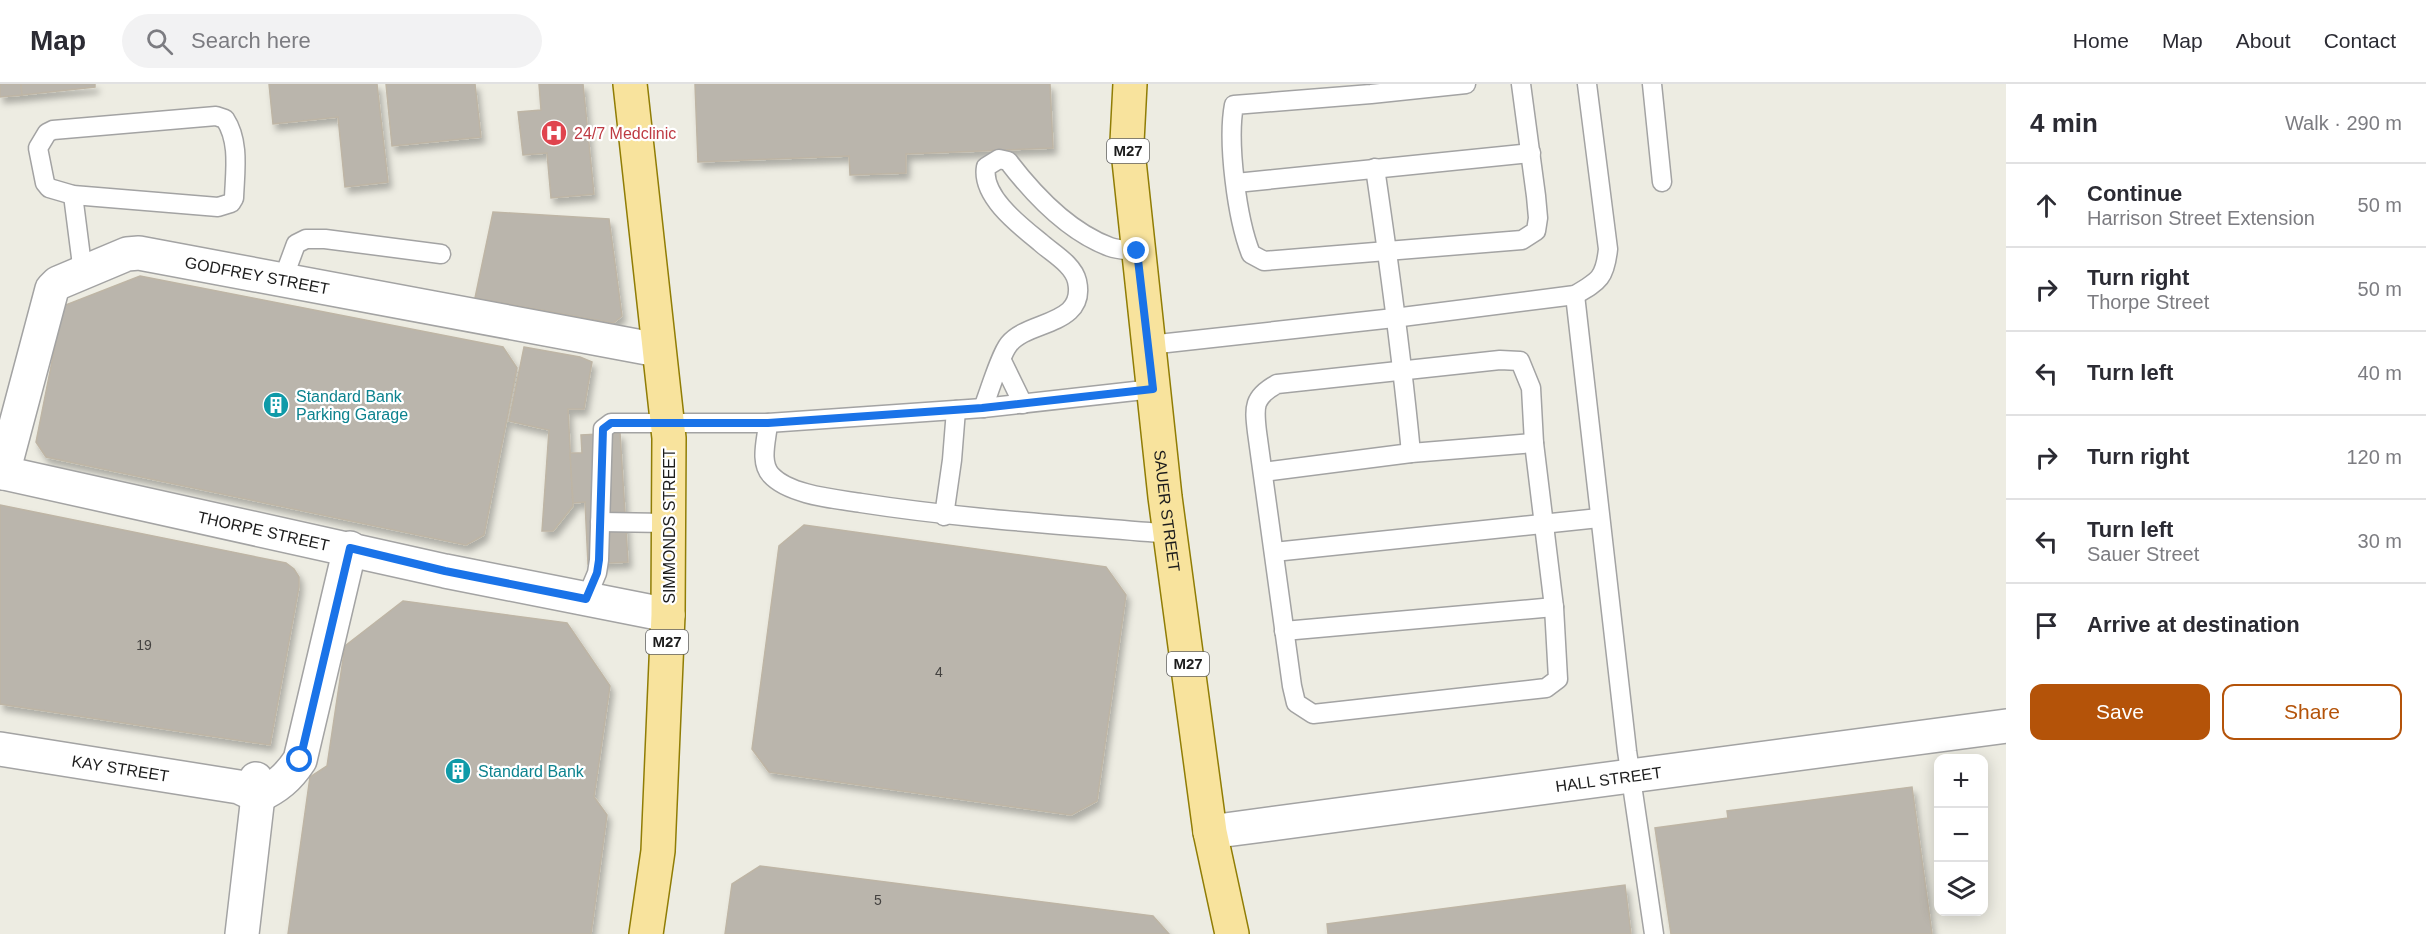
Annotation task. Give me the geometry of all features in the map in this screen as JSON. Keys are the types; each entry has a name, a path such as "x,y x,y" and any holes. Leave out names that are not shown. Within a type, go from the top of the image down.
{"main road":[{"path":"623,84 634,135"},
{"name":"SIMMONDS STREET","path":"630,84 669,438 668,615 658,851 646,934"},
{"name":"SAUER STREET","path":"1130,84 1127,142 1137,251 1170,534 1210,832 1232,934"}],"street":[{"name":"GODFREY STREET","path":"2,473 49,297 55,285 134,252 658,350"},
{"name":"THORPE STREET","path":"2,473 341,546 445,571 668,615"},
{"path":"242,934 249,853 251,787 277,787 290,775 300,760 341,546"},
{"name":"HALL STREET","path":"1210,832 2006,726"},
{"name":"KAY STREET","path":"0,750 251,787"}],"lane":[{"path":"1466,84 1281,93 1234,105 1232,141 1236,183 1246,240 1251,254 1264,261 1522,240 1536,231 1538,218 1521,84"},
{"path":"1149,345 1575,295 1599,282 1606,266 1608,249 1587,84"},
{"path":"1652,84 1662,182"},
{"path":"216,116 225,119 232,129 235,144 234,198 231,203 218,207 73,195 49,188 45,183 38,148 47,133 53,130 216,116"},
{"path":"1236,183 1531,153"},
{"path":"982,408 1009,344 1019,335 1034,327 1063,317 1073,307 1078,284 1074,274 1060,258 1034,237 999,202 986,184 986,167 999,159 1008,162 1054,212 1080,231 1111,247 1137,251"},
{"path":"1375,168 1394,318 1404,370 1412,453"},
{"path":"73,195 83,273"},
{"path":"284,279 296,244 306,239 325,239 441,254"},
{"path":"1575,295 1599,518 1654,934"},
{"path":"1500,360 1520,361 1532,388 1534,443 1554,607 1558,679 1546,688 1313,714 1296,703 1255,415 1256,402 1263,392 1277,384 1500,360"},
{"path":"1002,361 1023,404"},
{"path":"586,599 598,567 604,427 611,423 768,423 982,408 1153,389"},
{"path":"944,516 956,410"},
{"path":"768,423 764,462 770,475 783,485 819,496 944,516 1170,534"},
{"path":"1263,472 1412,453 1534,443"},
{"path":"1274,552 1599,518"},
{"path":"600,522 668,523"},
{"path":"1284,631 1554,607"}],"building":[{"path":"0,84 21,84 22,95 0,97"},
{"path":"21,84 95,84 95,87 22,95"},
{"path":"269,84 377,84 388,182 345,187 338,117 273,124"},
{"path":"386,84 475,84 481,137 392,146"},
{"name":"24/7 Medclinic","path":"539,84 583,84 594,194 551,198 547,153 523,155 518,112 541,110"},
{"path":"695,84 1050,84 1053,148 906,154 906,173 850,175 849,156 698,162"},
{"path":"493,212 609,219 622,316 613,323 475,298"},
{"name":"Standard Bank Parking Garage","path":"140,276 503,347 517,368 484,535 466,545 46,457 36,442 63,306"},
{"path":"524,347 580,357 592,362 584,409 568,409 573,506 553,531 542,531 549,430 509,421"},
{"path":"620,433 628,562 588,564 585,502 573,503 570,453 582,453 581,435"},
{"path":"0,505 286,563 294,569 299,577 299,587 270,745 0,704"},
{"path":"804,525 1106,567 1126,595 1097,801 1071,815 769,772 752,749 779,546"},
{"name":"Standard Bank","path":"403,601 567,623 610,686 594,797 607,815 591,934 288,934 310,777 327,766 345,646"},
{"path":"1912,787 1932,934 1671,934 1655,828 1728,818 1727,811"},
{"path":"760,866 1153,916 1169,934 725,934 732,884"},
{"path":"1625,885 1631,934 1328,934 1327,924"}],"place":[{"name":"24/7 Medclinic","path":"554,133"},
{"name":"Standard Bank Parking Garage","path":"276,405"},
{"name":"Standard Bank","path":"458,771"}],"route":[{"path":"300,760 350,548 445,571 586,599 596,576 599,560 603,429 611,423 768,423 982,408 1153,389 1137,251"}]}
